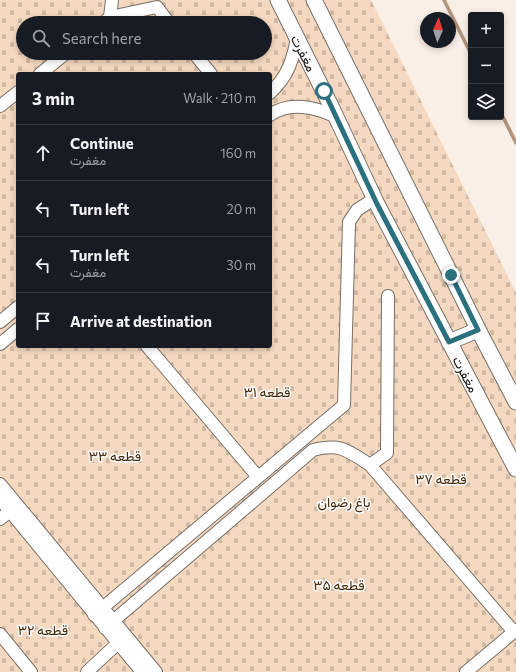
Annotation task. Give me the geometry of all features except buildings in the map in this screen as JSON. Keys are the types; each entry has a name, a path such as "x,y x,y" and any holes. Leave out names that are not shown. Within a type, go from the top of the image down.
{"main road":[{"name":"مغفرت","path":"278,0 374,198 516,469"},
{"path":"314,0 478,330 516,402"},
{"path":"449,342 478,330"}],"street":[{"path":"107,16 112,0"},
{"path":"119,16 157,4 165,16"},
{"path":"272,91 280,83 292,64 297,39"},
{"path":"42,72 57,60"},
{"path":"200,60 209,72"},
{"path":"0,106 16,94"},
{"path":"272,114 292,106 320,109 336,117"},
{"path":"98,612 344,405 349,222 357,210 374,198"},
{"path":"370,465 386,453 388,296"},
{"path":"0,322 16,309"},
{"path":"0,344 16,331"},
{"path":"149,348 258,477"},
{"path":"109,625 313,450 330,446 350,452 370,465 515,631 466,672"},
{"path":"0,484 98,612"},
{"path":"0,499 109,625 156,672"},
{"path":"0,519 10,511"},
{"path":"109,625 118,643 142,672"},
{"path":"0,634 31,672"},
{"path":"87,672 118,643"}],"green space":[{"name":"باغ رضوان","path":"0,0 371,0 516,293 516,672 0,672"}],"waterway":[{"path":"444,0 468,48"},
{"path":"504,119 516,143"}],"route":[{"path":"324,91 377,204 449,342 478,330 451,275"}],"park label":[{"name":"قطعه ۳۱","path":"267,391"},
{"name":"قطعه ۳۳","path":"115,455"},
{"name":"قطعه ۳۷","path":"441,478"},
{"name":"قطعه ۳۵","path":"339,584"},
{"name":"قطعه ۳۲","path":"43,629"}]}
